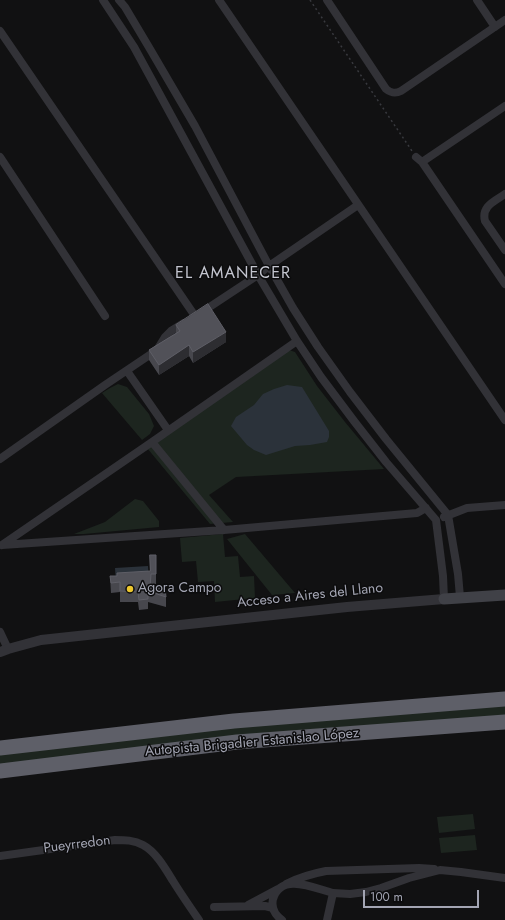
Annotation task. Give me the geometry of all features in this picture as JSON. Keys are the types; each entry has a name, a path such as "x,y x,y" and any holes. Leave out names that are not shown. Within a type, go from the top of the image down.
{"highway":[{"name":"Autopista Brigadier Estanislao López","path":"0,748 234,721 505,699"},
{"name":"Autopista Brigadier Estanislao López","path":"0,771 237,742 505,722"}],"main road":[{"name":"Acceso a Aires del Llano","path":"444,599 505,595"}],"street":[{"path":"103,0 134,47 258,275 297,340 321,377 354,421 386,462 436,520 443,576 444,599"},
{"path":"119,0 125,7 195,126 269,266 293,308 318,347 350,392 448,516 458,574 460,597"},
{"path":"219,0 505,420"},
{"path":"327,0 386,89 397,93 505,20"},
{"path":"477,0 495,27"},
{"path":"0,31 194,316"},
{"path":"505,106 419,160 505,284"},
{"path":"0,157 3,167 105,316"},
{"path":"505,194 490,204 485,209 483,215 485,221 505,250"},
{"path":"0,459 157,350 165,337 171,331 258,275 358,205"},
{"path":"1,546 297,340"},
{"path":"127,371 168,430"},
{"path":"152,442 224,530"},
{"path":"436,520 467,508 505,505"},
{"path":"1,546 224,530 417,513 426,508"},
{"name":"Acceso a Aires del Llano","path":"4,651 49,639 347,607 444,599"},
{"path":"0,632 4,651"},
{"name":"Pueyrredon","path":"0,856 115,840 138,842 151,851 161,862 199,920"},
{"path":"245,906 302,876 326,871 419,868 505,878"},
{"path":"282,920 275,914 272,902 274,894 282,886 302,884 333,893 350,894 381,888 409,878 440,870"},
{"path":"327,920 333,893"},
{"path":"214,907 265,906 273,908"}],"path":[{"path":"310,0 419,160"}],"shaded area":[{"path":"289,350 295,352 317,386 384,469 236,477 209,495 233,522 210,524 147,448"},
{"path":"118,384 127,387 149,414 154,426 150,434 142,440 102,393"},
{"path":"287,385 302,387 329,431 329,437 327,442 295,446 266,455 247,445 231,426 236,417 254,405 263,394"},
{"path":"135,499 143,501 159,521 159,527 74,534 105,522"},
{"path":"223,534 225,557 238,556 240,577 254,576 255,598 215,602 214,581 198,582 196,561 182,562 180,538"},
{"path":"245,534 295,593 272,595 227,539"},
{"path":"148,566 149,581 116,583 115,568"},
{"path":"505,699 505,722 0,771 0,748"},
{"path":"473,814 475,829 439,833 437,817"},
{"path":"475,835 477,850 441,853 439,838"}],"building":[{"path":"208,304 226,332 193,352 189,345 159,365 149,350 180,331 176,325"},
{"path":"150,555 156,555 156,574 151,574 150,588 165,588 166,597 148,591 148,599 139,600 138,592 120,591 120,582 111,583 110,576 117,576 117,573 150,571"}],"place":[{"name":"Agora Campo","path":"130,589"}],"district":[{"name":"EL AMANECER","path":"233,274"}]}
